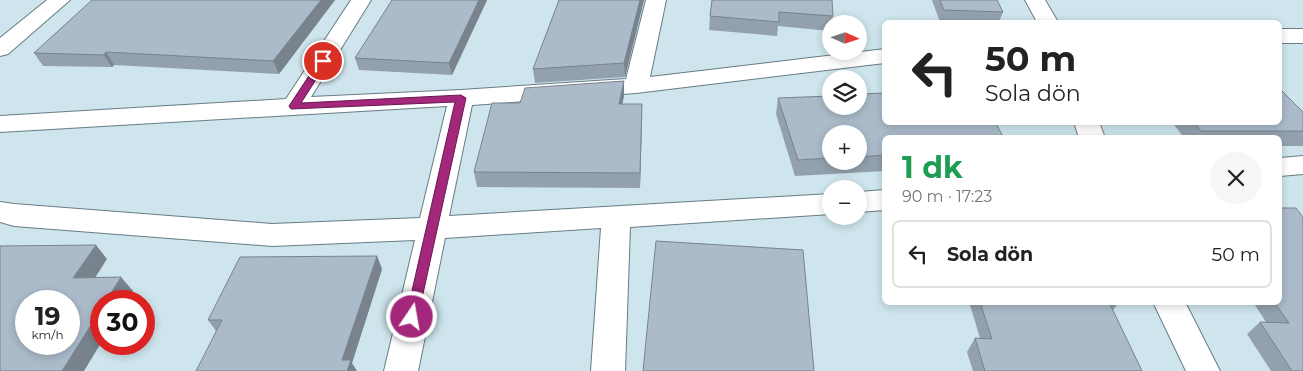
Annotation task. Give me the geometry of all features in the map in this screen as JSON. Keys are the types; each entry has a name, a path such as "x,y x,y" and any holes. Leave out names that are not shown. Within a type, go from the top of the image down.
{"street":[{"path":"0,49 60,0"},
{"path":"294,106 362,0"},
{"path":"636,86 656,0"},
{"path":"1035,0 1046,20"},
{"path":"1282,36 1303,36"},
{"path":"0,124 461,98 636,86 882,56"},
{"path":"401,371 461,98"},
{"path":"1282,167 1303,165"},
{"path":"867,201 882,200"},
{"path":"0,212 14,215 272,235 432,228 822,205"},
{"path":"608,371 616,216"},
{"path":"1170,305 1203,371"}],"building":[{"path":"92,0 321,0 273,61 106,52 104,55 34,53"},
{"path":"392,0 479,0 449,63 355,58"},
{"path":"559,0 640,0 624,63 533,69"},
{"path":"712,0 832,0 833,15 779,12 779,22 710,16"},
{"path":"940,0 997,0 1003,12 944,10"},
{"path":"624,81 619,104 642,104 640,173 474,172 492,103 520,103 525,88"},
{"path":"1282,91 1303,112 1303,131 1201,131 1196,125 1282,125"},
{"path":"882,93 882,125 997,125 1002,135 882,135 882,155 867,156 867,125 822,125 822,159 798,160 778,98 822,96 822,115 867,115 867,94"},
{"path":"1282,208 1296,208 1303,217 1303,371 1292,371 1260,322 1289,323 1276,305 1282,305"},
{"path":"656,241 803,250 814,371 643,371"},
{"path":"96,245 73,278 121,277 113,290 90,290 90,326 80,342 80,290 15,290 15,355 72,355 62,371 0,371 0,246"},
{"path":"377,256 342,360 351,360 347,371 196,371 222,320 208,320 240,257"},
{"path":"981,305 1110,305 1142,371 985,371 975,338 992,339"}],"route":[{"path":"323,61 294,106 461,98 412,317"}]}
